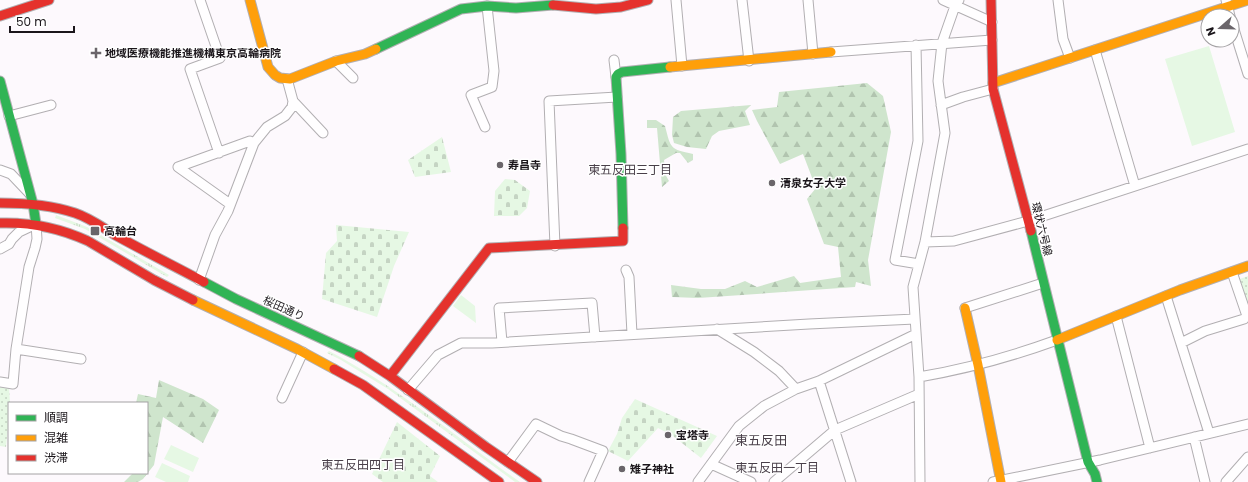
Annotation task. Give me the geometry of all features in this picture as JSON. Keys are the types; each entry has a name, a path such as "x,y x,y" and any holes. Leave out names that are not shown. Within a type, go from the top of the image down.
{"main road":[{"path":"0,16 49,0"},
{"path":"250,0 268,67 280,78 287,79 296,77 336,60 365,54 461,10 487,6 516,8 548,5 596,9 621,7 648,0"},
{"name":"環状六号線","path":"992,0 993,86 1088,462 1095,474 1097,482"},
{"path":"993,86 1226,3 1248,0"},
{"path":"390,376 490,248 555,246 624,241 621,154 616,77 618,74 622,72 831,52"},
{"path":"0,82 33,204 36,224"},
{"name":"桜田通り","path":"0,204 33,204 74,212 90,219 114,234 236,299 363,358 537,482"},
{"path":"0,223 18,222 36,224 66,231 88,241 154,280 302,352 363,385 499,482"},
{"path":"1058,340 1166,296 1248,266"},
{"path":"964,308 978,365 999,482"},
{"name":"環状六号線","path":"1086,476 1088,462"}],"street":[{"path":"200,0 220,58 190,69 219,152"},
{"path":"676,0 682,66"},
{"path":"742,0 749,60"},
{"path":"808,0 813,54"},
{"path":"943,0 957,3 992,22"},
{"path":"1058,0 1063,40 1070,58"},
{"path":"920,482 919,377 913,287 925,242 945,133 940,105 938,81 942,43 957,3"},
{"path":"485,128 471,95 492,86 494,71 487,6"},
{"path":"831,52 992,40"},
{"path":"916,45 918,141 895,260 919,264"},
{"path":"1240,48 1248,74"},
{"path":"1095,50 1135,186"},
{"path":"336,60 353,78"},
{"path":"614,60 616,77"},
{"path":"199,280 215,235 228,211 254,143 267,127 285,116 292,107 293,101 287,79"},
{"path":"940,105 993,86"},
{"path":"555,246 549,100 617,97"},
{"path":"293,101 323,133"},
{"path":"9,116 51,105"},
{"path":"230,204 178,167 250,141 254,143"},
{"path":"925,242 954,241 1028,221 1248,149"},
{"path":"0,170 10,174 30,194"},
{"path":"0,249 9,244 19,232 36,224 37,239 29,268 12,384 0,382"},
{"path":"626,270 629,277 632,334"},
{"path":"1181,344 1205,332 1244,319 1247,316 1232,272"},
{"path":"964,308 1043,283"},
{"path":"1166,296 1209,433"},
{"path":"502,342 499,308 592,303 595,336"},
{"path":"1116,316 1150,448"},
{"path":"408,390 438,355 461,343 915,319"},
{"path":"716,329 754,352 779,371 796,389"},
{"path":"698,482 739,426 764,406 796,389 819,381 916,334"},
{"path":"919,377 978,365 1058,340"},
{"path":"16,349 81,359"},
{"path":"282,398 302,352"},
{"path":"819,381 850,482"},
{"path":"774,482 835,430 919,394"},
{"path":"508,462 536,424 560,436 603,451 589,482"},
{"path":"999,482 1248,424"},
{"path":"1194,437 1205,482"},
{"path":"1226,482 1248,458"},
{"path":"711,464 751,482"}],"green space":[{"path":"1202,48 1210,48 1235,132 1192,146 1165,59"},
{"path":"867,83 883,96 891,132 868,260 871,286 856,282 855,287 698,298 672,297 671,285 701,289 725,289 745,281 757,287 794,276 800,283 841,277 838,247 824,244 807,199 816,188 803,154 780,164 752,110 777,107 779,92"},
{"path":"751,105 745,111 750,125 719,131 712,136 706,149 687,147 674,143 672,135 673,117 681,111"},
{"path":"647,120 656,120 665,126 670,144 673,147 680,151 693,154 693,160 688,163 680,153 676,153 664,160 665,174 669,181 662,187 657,128 647,128"},
{"path":"442,137 451,172 415,177 408,160"},
{"path":"505,179 515,180 530,191 527,208 519,216 494,216 495,191"},
{"path":"56,215 87,227 169,275 167,277 85,229 55,218"},
{"path":"336,225 409,232 394,266 377,317 322,299 326,253 337,241"},
{"path":"1248,276 1248,312 1237,280"},
{"path":"461,295 475,306 476,323 453,306"},
{"path":"329,351 379,380 520,482 515,482 388,389 327,353"},
{"path":"159,380 203,399 219,410 203,443 163,417 154,465 148,473 148,402 136,402 138,394 156,398"},
{"path":"0,384 9,386 10,402 8,402 6,447 0,446"},
{"path":"635,399 717,436 701,458 673,436 658,428 628,461 608,451 617,434 622,418"},
{"path":"397,422 440,456 430,476 438,482 383,482 372,474"},
{"path":"171,445 199,458 193,472 164,459"},
{"path":"162,463 190,476 188,482 166,482 155,477"},
{"path":"132,474 147,474 138,482 124,482"}],"traffic: fast":[{"path":"376,49 461,9 487,6 516,8 553,5"},
{"path":"623,228 621,154 616,77 622,72 670,67"},
{"path":"0,81 33,204 36,224"},
{"path":"1031,231 1088,462 1095,474 1097,482"},
{"path":"204,282 236,299 359,356"}],"traffic: slow":[{"path":"250,0 268,67 280,78 290,79 336,61 365,54 376,49"},
{"path":"993,83 1248,0"},
{"path":"670,67 831,52"},
{"path":"1057,340 1180,290 1248,266"},
{"path":"193,300 297,349 334,369"},
{"path":"965,308 1001,482"}],"traffic: jam":[{"path":"0,16 49,0"},
{"path":"553,5 596,9 621,7 648,0"},
{"path":"991,0 993,89 1031,231"},
{"path":"0,203 47,206 80,215 204,282"},
{"path":"0,223 34,225 56,229 77,236 154,280 193,300"},
{"path":"390,376 489,248 623,241 623,228"},
{"path":"359,356 390,376 486,447 537,482"},
{"path":"334,369 363,385 499,482"}],"place":[{"name":"地域医療機能推進機構東京高輪病院","path":"96,53"},
{"name":"寿昌寺","path":"500,165"},
{"name":"清泉女子大学","path":"772,183"},
{"name":"高輪台","path":"95,231"},
{"name":"宝塔寺","path":"668,435"},
{"name":"雉子神社","path":"622,469"}],"district":[{"name":"東五反田三丁目","path":"630,170"},
{"name":"東五反田","path":"761,440"},
{"name":"東五反田四丁目","path":"363,465"},
{"name":"東五反田一丁目","path":"777,468"}]}
